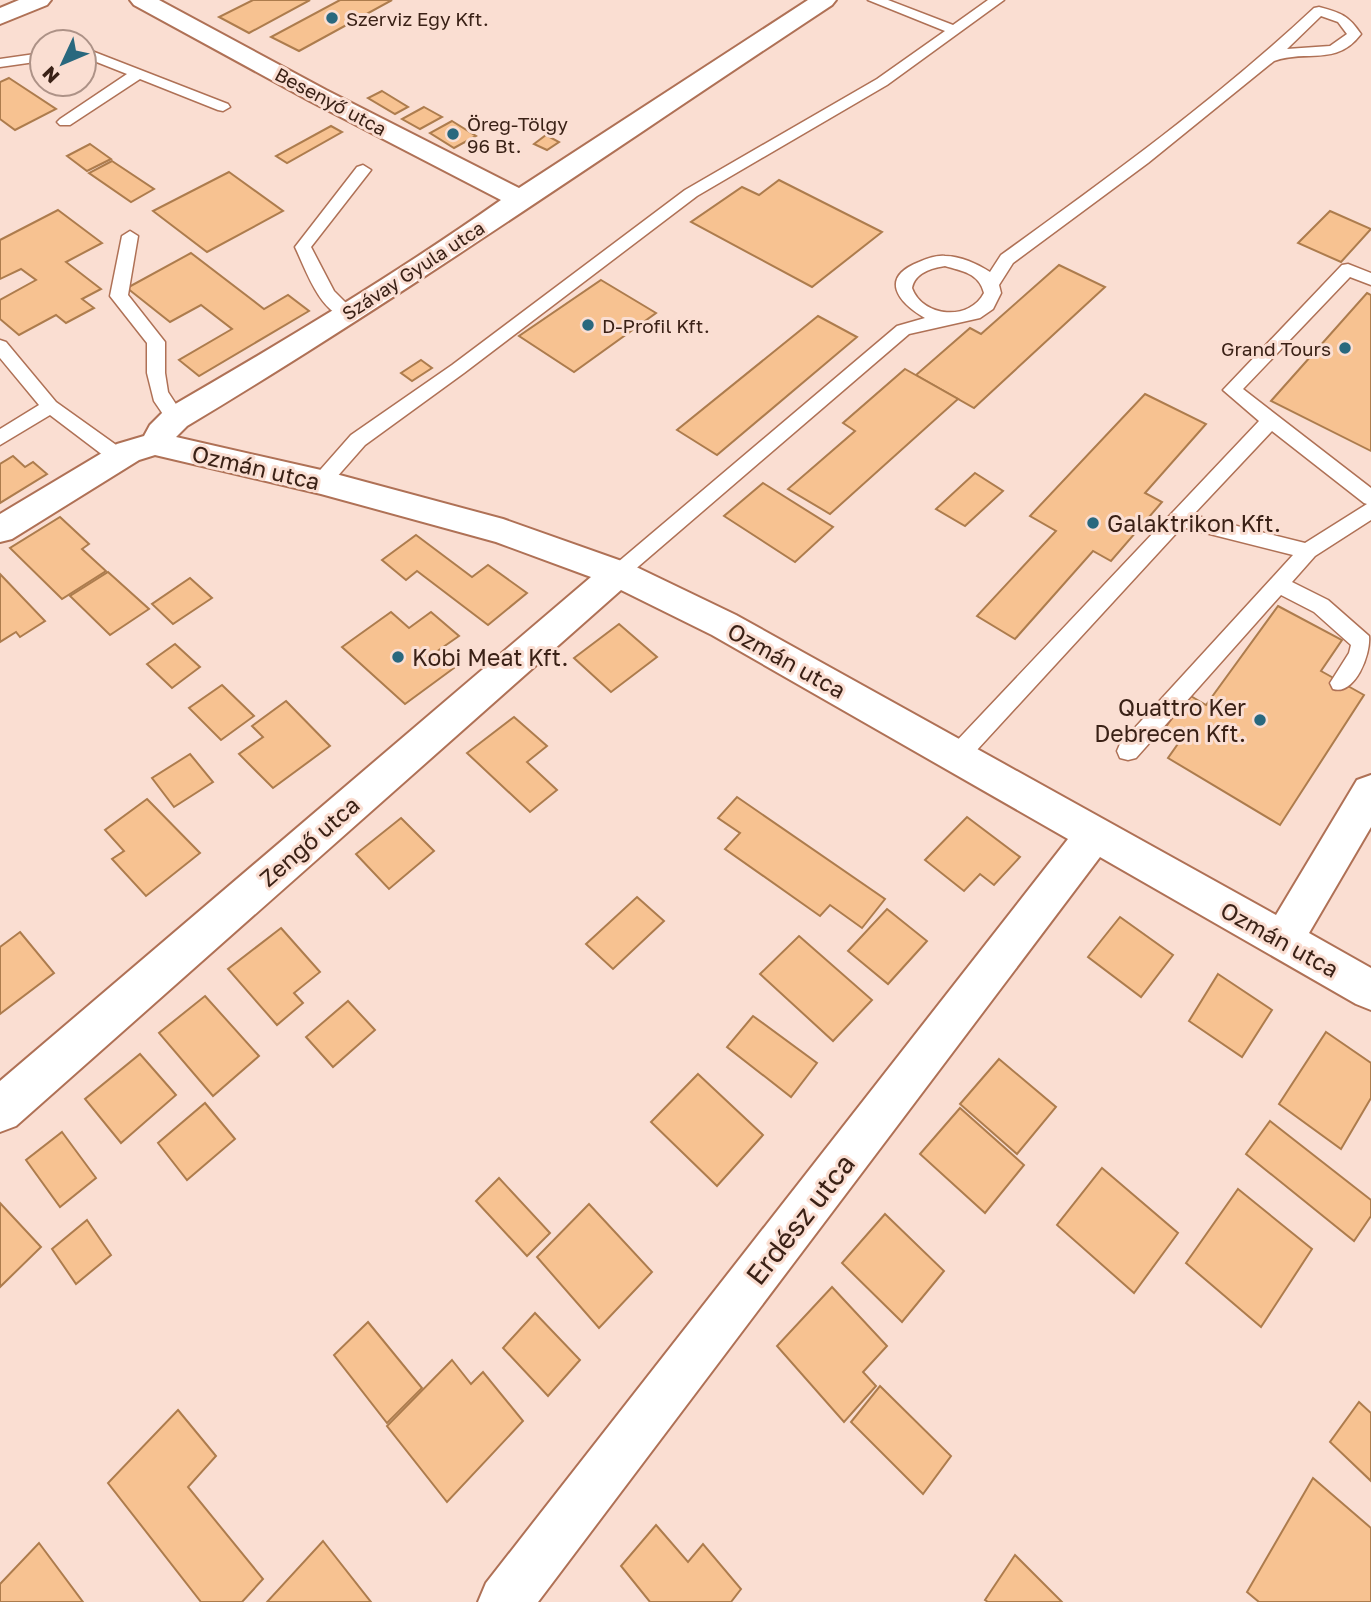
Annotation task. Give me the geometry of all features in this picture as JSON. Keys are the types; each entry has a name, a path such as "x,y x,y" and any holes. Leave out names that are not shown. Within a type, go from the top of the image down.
{"street":[{"path":"0,17 40,0"},
{"name":"Szávay Gyula utca","path":"0,530 166,431 457,244 520,199 824,0"},
{"name":"Besenyő utca","path":"148,1 317,95 520,199"},
{"name":"Ozmán utca","path":"166,431 321,482 503,531 618,573 724,625 1371,990"},
{"name":"Zengő utca","path":"0,1110 618,573"},
{"path":"1283,940 1371,792"},
{"name":"Erdész utca","path":"505,1602 1094,835"}],"lane":[{"path":"875,0 955,30"},
{"path":"321,482 358,440 458,369 691,193 882,82 998,0"},
{"path":"991,284 1007,259 1143,160 1269,58 1319,11 1343,19 1354,34 1342,46 1315,51 1280,52 1269,58"},
{"path":"98,57 223,107"},
{"path":"0,63 28,59"},
{"path":"65,122 139,73"},
{"path":"347,313 327,294 303,247 363,170"},
{"path":"130,236 119,296 156,342 154,379 166,431"},
{"path":"960,263 1007,259"},
{"path":"618,573 902,330 947,318 961,318 985,309 992,302 994,293 991,284 974,268 960,263 945,261 918,267 909,274 905,282 902,330"},
{"path":"1371,280 1348,269 1232,390 1371,498"},
{"path":"905,292 920,310 947,318"},
{"path":"0,346 50,406 119,457"},
{"path":"0,439 50,406"},
{"path":"957,756 1271,420"},
{"path":"1128,751 1308,551 1371,510"},
{"path":"1178,519 1308,551"},
{"path":"1278,584 1321,606 1362,642 1359,655 1341,682"}],"building":[{"path":"253,0 310,0 249,33 219,17"},
{"name":"Szerviz Egy Kft.","path":"340,0 392,0 299,51 271,37"},
{"path":"9,78 28,91 28,98 39,98 56,109 15,130 0,119 0,82"},
{"path":"382,91 408,107 395,114 368,98"},
{"path":"424,107 442,117 420,129 402,119"},
{"name":"Öreg-Tölgy 96 Bt.","path":"452,121 476,136 454,148 430,133"},
{"path":"331,126 342,132 287,163 276,156"},
{"path":"546,135 559,142 547,150 534,144"},
{"path":"90,144 111,159 87,171 67,156"},
{"path":"112,161 154,189 131,202 89,173"},
{"path":"229,172 283,211 207,252 153,211"},
{"path":"779,180 882,232 812,287 691,222 742,187 759,195"},
{"path":"58,210 102,243 66,262 101,289 82,299 94,308 66,323 56,315 19,335 0,319 0,300 36,280 21,269 0,279 0,240"},
{"path":"1330,211 1371,229 1341,262 1298,243"},
{"path":"191,253 264,309 288,295 309,311 199,376 179,360 232,329 201,305 170,322 127,288"},
{"path":"1059,265 1105,287 974,408 916,375 970,328 981,334"},
{"name":"D-Profil Kft.","path":"601,280 656,313 574,372 519,336"},
{"name":"Grand Tours","path":"1367,293 1371,295 1371,451 1271,401"},
{"path":"818,316 857,337 717,455 677,430"},
{"path":"421,360 432,368 412,381 401,373"},
{"path":"905,369 958,399 830,514 788,489 855,431 843,423"},
{"name":"Galaktrikon Kft.","path":"1145,394 1206,424 1145,493 1162,502 1111,561 1093,551 1015,639 977,616 1056,531 1030,516"},
{"path":"13,456 25,467 33,462 47,474 0,503 0,464"},
{"path":"975,473 1003,491 965,526 936,509"},
{"path":"763,483 833,527 795,562 724,516"},
{"path":"60,517 89,544 82,549 106,571 62,599 10,548"},
{"path":"416,535 472,577 488,565 527,593 488,625 417,571 406,580 382,560"},
{"path":"108,572 149,609 110,635 70,596"},
{"path":"0,574 45,621 20,637 16,632 0,642"},
{"path":"190,578 212,598 173,624 152,604"},
{"name":"Quattro Ker Debrecen Kft.","path":"1278,606 1342,640 1321,671 1364,695 1280,825 1168,758 1182,738 1165,728 1189,695 1206,705"},
{"name":"Kobi Meat Kft.","path":"391,612 409,628 431,612 459,636 436,652 454,668 405,704 342,647"},
{"path":"619,624 657,657 611,692 574,658"},
{"path":"175,644 200,667 172,688 147,664"},
{"path":"222,685 254,716 221,740 189,708"},
{"path":"286,701 330,746 273,788 239,754 263,737 252,726"},
{"path":"514,717 547,746 527,762 557,790 530,812 467,753"},
{"path":"190,754 213,782 174,807 152,778"},
{"path":"737,797 885,899 862,928 830,905 820,916 725,849 740,833 718,818"},
{"path":"147,799 200,853 146,896 112,859 124,851 105,830"},
{"path":"967,817 1020,857 994,885 980,874 964,891 925,860"},
{"path":"401,818 434,851 389,889 356,854"},
{"path":"637,897 664,921 613,969 586,944"},
{"path":"887,909 927,941 888,984 848,951"},
{"path":"1120,917 1173,955 1141,997 1088,957"},
{"path":"281,928 320,972 294,993 303,1003 277,1025 228,969"},
{"path":"20,932 54,973 0,1014 0,947"},
{"path":"799,936 872,1000 833,1041 760,974"},
{"path":"1218,974 1272,1010 1242,1057 1189,1021"},
{"path":"205,996 259,1056 213,1096 159,1033"},
{"path":"348,1001 375,1030 333,1067 306,1037"},
{"path":"753,1016 817,1063 791,1097 727,1047"},
{"path":"1326,1032 1371,1063 1371,1098 1341,1149 1279,1104"},
{"path":"140,1054 176,1095 121,1143 85,1099"},
{"path":"999,1059 1056,1107 1017,1154 960,1104"},
{"path":"698,1074 763,1135 717,1186 651,1122"},
{"path":"205,1103 235,1139 187,1180 158,1143"},
{"path":"960,1108 1024,1165 985,1213 920,1154"},
{"path":"1270,1121 1371,1200 1371,1216 1354,1241 1246,1154"},
{"path":"62,1132 96,1178 60,1207 26,1160"},
{"path":"1102,1168 1178,1233 1134,1293 1057,1225"},
{"path":"499,1178 550,1233 527,1256 476,1201"},
{"path":"1238,1189 1312,1249 1261,1327 1186,1263"},
{"path":"0,1203 41,1247 0,1287"},
{"path":"589,1204 652,1272 599,1328 537,1257"},
{"path":"885,1214 944,1271 902,1322 842,1263"},
{"path":"87,1220 111,1255 76,1284 52,1249"},
{"path":"832,1287 887,1346 863,1372 876,1386 844,1422 777,1346"},
{"path":"535,1313 580,1360 548,1396 503,1348"},
{"path":"368,1322 422,1388 387,1423 334,1355"},
{"path":"452,1360 471,1384 483,1372 523,1421 447,1502 387,1426"},
{"path":"880,1386 951,1456 923,1494 851,1422"},
{"path":"1359,1402 1371,1413 1371,1481 1330,1442"},
{"path":"178,1410 216,1456 188,1487 263,1579 242,1602 201,1602 108,1483"},
{"path":"1313,1478 1371,1528 1371,1602 1259,1602 1247,1592"},
{"path":"656,1525 688,1562 703,1544 741,1589 731,1602 650,1602 621,1566"},
{"path":"323,1541 371,1602 267,1602"},
{"path":"39,1543 83,1602 0,1602 0,1584"},
{"path":"1015,1555 1062,1602 985,1600"}],"place":[{"name":"Szerviz Egy Kft.","path":"332,18"},
{"name":"Öreg-Tölgy 96 Bt.","path":"453,134"},
{"name":"D-Profil Kft.","path":"588,325"},
{"name":"Grand Tours","path":"1345,348"},
{"name":"Galaktrikon Kft.","path":"1093,523"},
{"name":"Kobi Meat Kft.","path":"398,657"},
{"name":"Quattro Ker Debrecen Kft.","path":"1260,720"}]}
